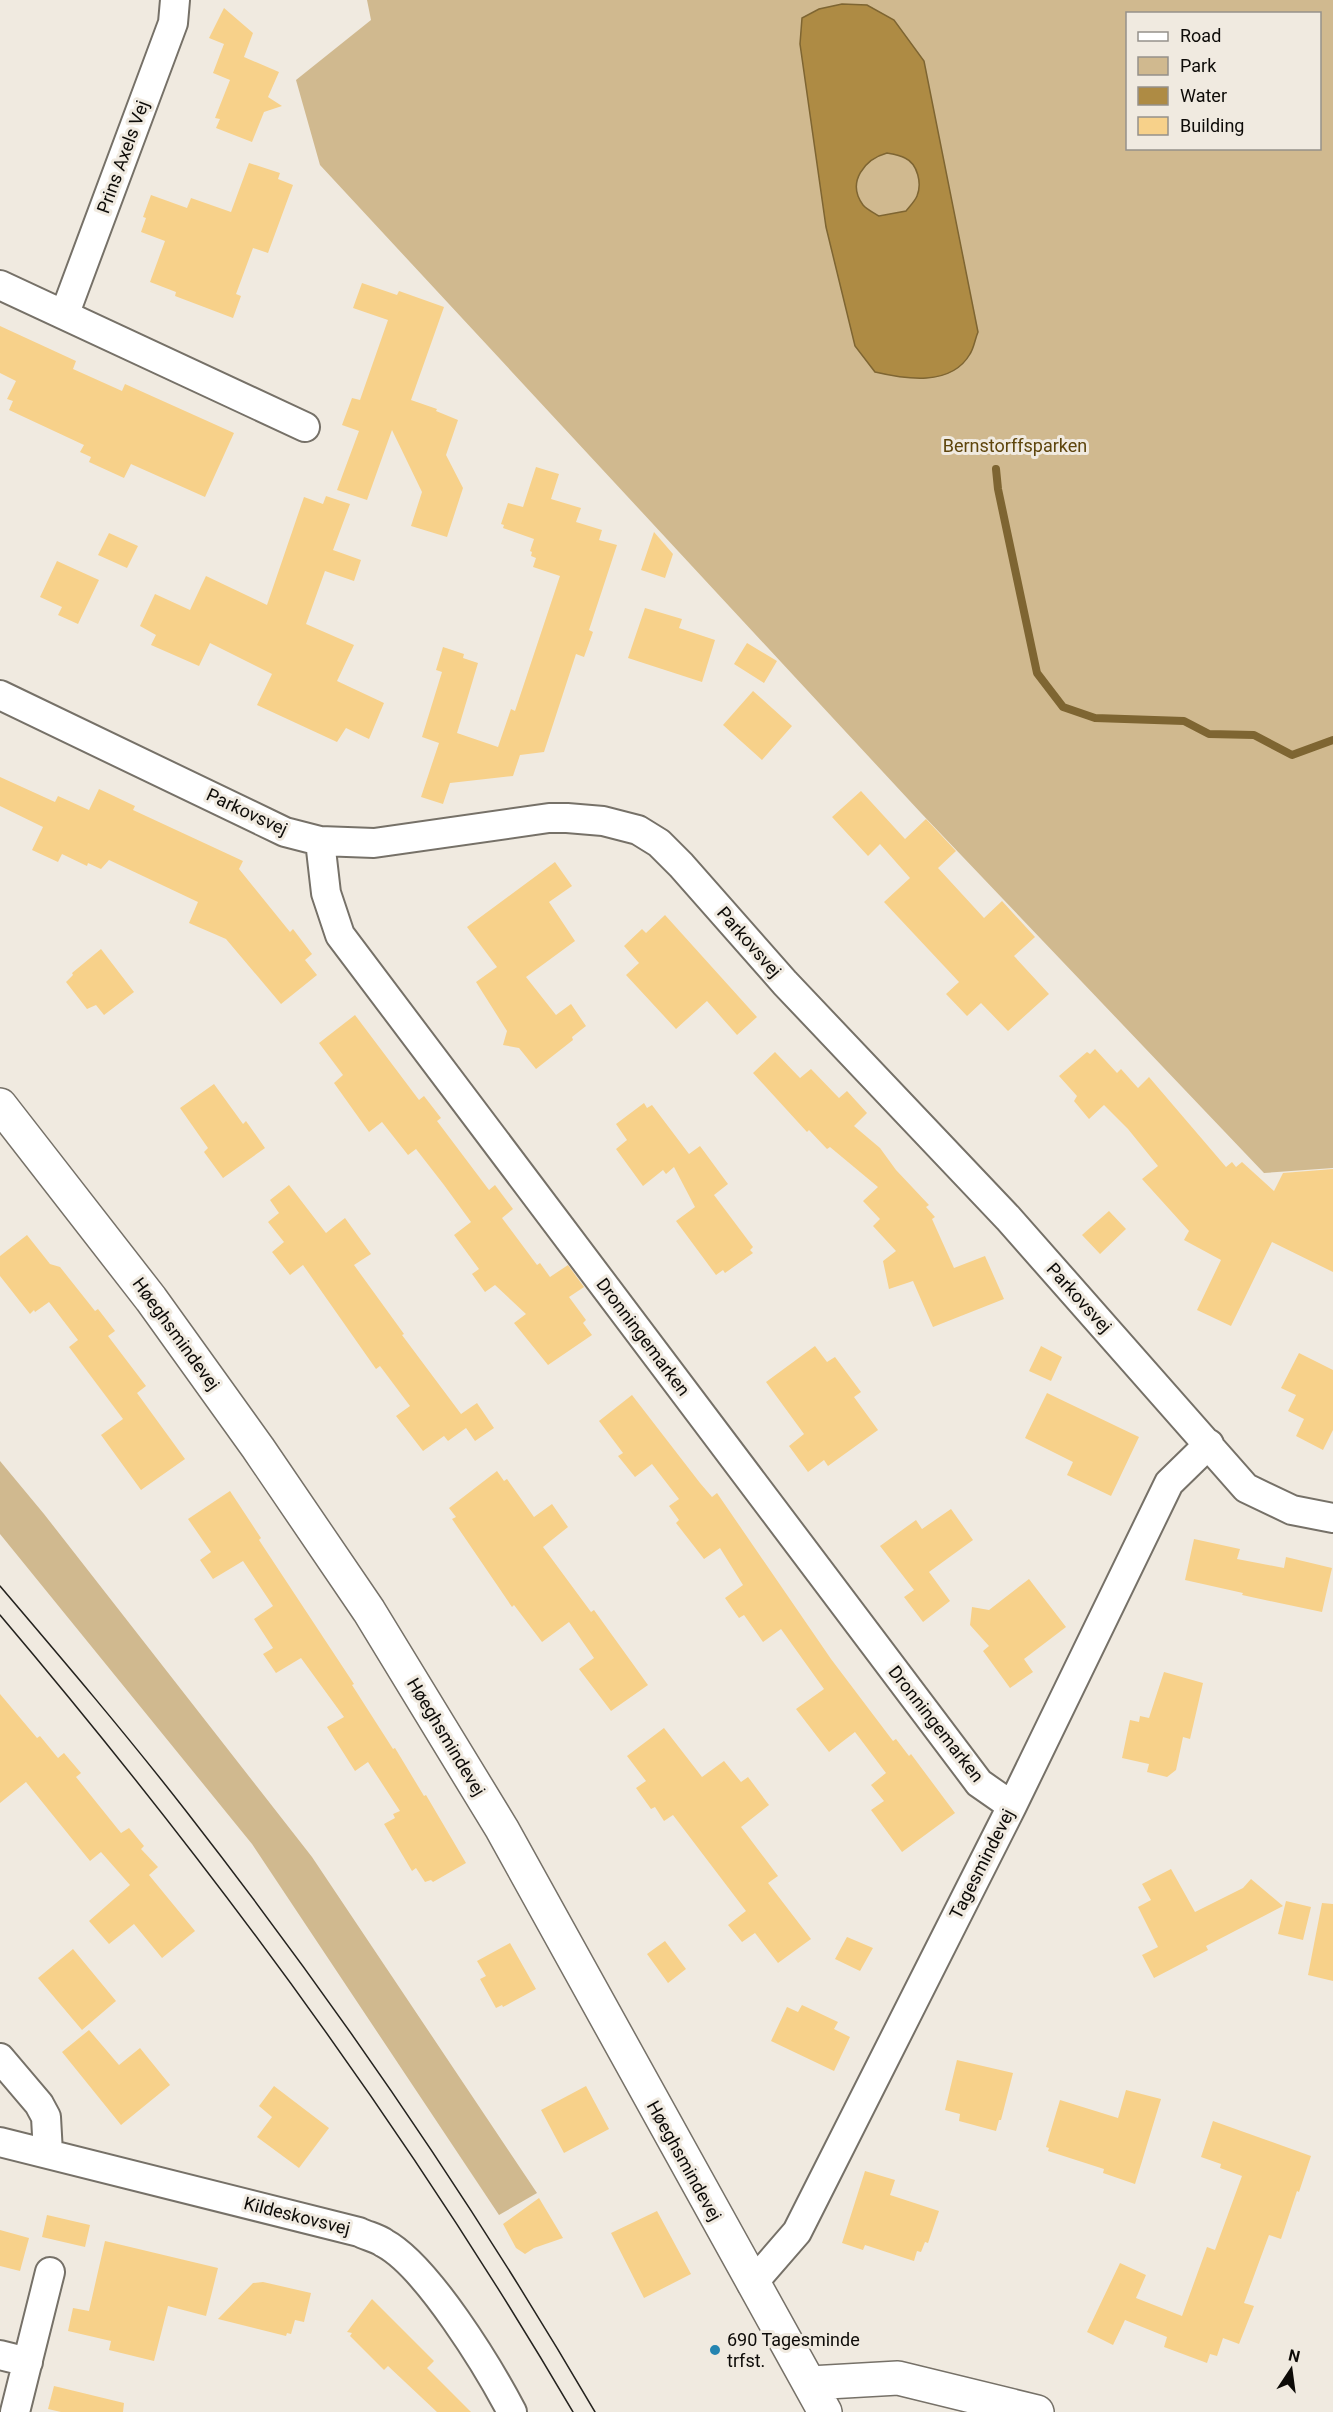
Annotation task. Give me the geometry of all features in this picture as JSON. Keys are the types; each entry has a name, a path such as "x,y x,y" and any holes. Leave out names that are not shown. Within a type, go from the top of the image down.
{"street":[{"name":"Prins Axels Vej","path":"65,313 173,23 175,0"},
{"path":"0,285 65,313 305,427"},
{"name":"Parkovsvej","path":"0,695 285,832 321,841 374,843 558,818 603,821 638,830 659,843 785,983 1008,1218 1246,1488 1292,1509 1333,1518"},
{"name":"Dronningemarken","path":"321,841 326,893 340,935 979,1784 1012,1806"},
{"name":"Høeghsmindevej","path":"0,1105 151,1299 258,1448 369,1611 502,1828 752,2284 825,2412"},
{"name":"Tagesmindevej","path":"752,2284 797,2232 1012,1806 1169,1483 1209,1444"},
{"path":"0,2058 39,2104 46,2117 48,2153"},
{"name":"Kildeskovsvej","path":"0,2142 359,2232 386,2243 424,2278 481,2359 512,2412"},
{"path":"15,2412 50,2272"},
{"path":"0,2355 28,2362"},
{"path":"810,2384 898,2378 1037,2412"}],"green space":[{"name":"Bernstorffsparken","path":"367,0 1333,0 1333,1168 1264,1173 921,813 320,165 296,80 371,20"},
{"path":"0,1461 312,1857 537,2193 499,2215 252,1844 0,1534"}],"water":[{"path":"842,4 867,5 894,20 924,61 978,332 971,352 962,365 940,376 913,378 875,372 855,346 826,227 800,44 802,18 819,9","holes":["887,153 903,157 913,165 919,180 918,191 915,200 906,211 879,216 863,205 856,188 857,180 865,166"]}],"building":[{"path":"224,8 253,33 244,57 279,72 268,97 282,106 264,112 252,142 216,128 220,119 215,118 230,80 213,73 224,44 209,38"},
{"path":"249,163 280,173 278,179 293,185 268,253 253,248 236,294 241,296 233,318 175,296 176,292 150,282 165,241 141,232 146,218 143,217 151,195 187,208 191,198 231,212"},
{"path":"362,283 397,295 399,291 444,307 411,400 437,409 436,411 458,420 446,455 463,488 447,537 411,526 422,492 392,430 367,500 337,490 359,431 342,425 352,398 360,400 388,320 353,308"},
{"path":"0,326 76,361 73,369 122,391 125,384 234,433 205,497 131,464 124,478 89,462 91,457 80,452 84,445 9,410 13,401 7,399 16,381 0,373"},
{"path":"536,467 559,474 551,499 581,508 576,522 602,530 599,540 617,545 589,630 593,632 584,657 576,654 544,752 520,755 513,776 450,783 443,804 421,797 439,743 422,737 442,672 436,670 443,647 464,654 463,658 478,663 457,733 498,747 511,709 515,711 560,576 533,567 536,558 531,556 530,551 534,539 503,528 504,525 501,524 508,503 523,507"},
{"path":"326,496 350,504 333,550 361,560 354,581 325,571 306,624 354,645 337,681 384,703 369,739 346,728 337,742 257,705 272,674 210,643 199,666 151,645 156,635 140,626 155,594 190,610 206,576 267,605 304,497 323,504"},
{"path":"654,532 673,554 665,578 641,570"},
{"path":"109,533 138,546 127,568 98,555"},
{"path":"57,561 99,580 78,624 58,615 62,607 40,597"},
{"path":"645,608 682,619 679,628 715,640 702,682 628,658"},
{"path":"747,643 777,661 764,683 734,664"},
{"path":"753,691 792,726 762,760 723,725"},
{"path":"0,777 55,802 58,796 89,810 99,789 135,806 133,810 243,861 239,869 290,932 293,929 312,954 305,960 317,975 281,1004 226,939 189,923 198,902 109,860 101,869 88,863 87,866 62,854 58,862 32,850 43,827 0,806"},
{"path":"861,791 905,839 926,819 956,851 938,868 984,918 1002,901 1035,937 1014,956 1049,994 1008,1031 981,1003 967,1016 946,994 959,982 884,902 910,878 880,844 868,856 832,817"},
{"path":"555,862 572,886 549,902 575,941 526,977 556,1015 571,1004 586,1026 572,1037 573,1040 536,1069 519,1048 503,1045 507,1031 476,982 497,967 467,927"},
{"path":"665,915 757,1017 737,1035 707,1001 676,1029 626,975 639,963 624,946 642,929 646,933"},
{"path":"101,949 134,992 104,1015 96,1005 87,1009 66,982 73,975 72,973"},
{"path":"355,1015 419,1100 424,1096 441,1118 437,1121 489,1190 495,1185 513,1209 502,1218 537,1265 540,1263 550,1277 568,1265 584,1287 569,1297 586,1320 583,1323 592,1335 548,1365 514,1323 526,1314 495,1285 485,1292 472,1274 479,1269 454,1235 471,1222 444,1185 416,1149 408,1155 382,1122 369,1132 334,1083 343,1075 319,1043"},
{"path":"1095,1049 1117,1073 1121,1069 1138,1088 1149,1077 1226,1167 1232,1162 1236,1167 1242,1162 1274,1191 1283,1173 1333,1169 1333,1272 1272,1242 1231,1326 1197,1310 1221,1260 1184,1240 1189,1231 1142,1179 1158,1166 1128,1129 1104,1105 1089,1119 1074,1101 1077,1096 1059,1076 1087,1052 1090,1054"},
{"path":"775,1052 800,1078 811,1069 839,1098 847,1091 867,1113 854,1126 880,1148 896,1170 929,1205 926,1207 935,1217 932,1219 954,1268 985,1256 1004,1299 933,1327 913,1281 889,1289 883,1261 896,1251 873,1226 880,1219 863,1201 878,1187 830,1147 827,1149 809,1130 807,1132 753,1073"},
{"path":"214,1084 243,1124 246,1121 265,1148 223,1178 204,1152 208,1148 180,1108"},
{"path":"644,1103 647,1108 652,1105 689,1154 700,1146 728,1184 714,1195 753,1247 750,1250 753,1253 725,1273 723,1270 716,1275 676,1221 695,1207 674,1167 666,1174 663,1170 643,1186 616,1149 627,1140 616,1124"},
{"path":"289,1185 326,1233 345,1218 371,1254 354,1265 404,1334 402,1335 461,1414 477,1403 494,1428 475,1441 466,1428 448,1441 444,1436 423,1451 396,1416 410,1406 380,1366 376,1369 303,1265 290,1275 272,1252 284,1242 268,1222 279,1213 270,1200"},
{"path":"1109,1211 1126,1229 1100,1254 1082,1235"},
{"path":"27,1235 50,1264 60,1267 95,1311 98,1309 115,1331 108,1336 146,1386 137,1393 185,1459 141,1490 101,1435 123,1419 69,1347 78,1340 49,1302 30,1314 0,1276 0,1256"},
{"path":"815,1346 827,1362 835,1357 861,1392 854,1397 878,1430 828,1466 824,1460 808,1472 789,1446 804,1434 766,1382"},
{"path":"1041,1346 1062,1357 1051,1381 1029,1371"},
{"path":"1299,1353 1333,1370 1333,1430 1323,1450 1296,1436 1304,1419 1288,1411 1296,1395 1281,1388"},
{"path":"1047,1393 1139,1437 1111,1496 1067,1475 1073,1462 1025,1438"},
{"path":"632,1395 712,1497 717,1493 831,1659 893,1741 896,1739 909,1756 911,1754 955,1813 902,1852 871,1810 884,1801 871,1785 886,1773 855,1732 829,1752 796,1709 824,1689 781,1629 763,1642 744,1615 739,1618 725,1598 743,1585 720,1548 704,1559 676,1523 679,1520 669,1506 679,1499 652,1464 635,1477 618,1456 623,1453 599,1421"},
{"path":"497,1471 504,1481 507,1479 534,1517 552,1504 568,1527 543,1547 591,1612 594,1610 648,1685 611,1711 579,1669 594,1658 569,1622 542,1642 514,1605 512,1607 452,1519 456,1517 449,1508"},
{"path":"230,1491 393,1749 395,1748 424,1796 426,1795 466,1863 433,1882 431,1880 425,1882 416,1868 412,1871 384,1824 395,1818 393,1814 400,1811 368,1762 355,1771 327,1727 344,1717 301,1658 276,1673 263,1654 273,1648 254,1619 273,1606 243,1561 213,1579 200,1560 211,1552 188,1519"},
{"path":"951,1509 973,1540 929,1572 950,1601 923,1622 904,1597 914,1590 880,1546 916,1520 922,1529"},
{"path":"1194,1539 1240,1549 1237,1559 1284,1568 1286,1557 1332,1568 1322,1612 1185,1580"},
{"path":"1029,1579 1066,1627 1024,1659 1033,1672 1010,1688 983,1651 989,1646 970,1625 972,1607 989,1610"},
{"path":"1164,1672 1203,1683 1190,1739 1183,1737 1176,1770 1167,1777 1147,1772 1149,1764 1122,1758 1130,1720 1139,1722 1140,1716 1149,1718"},
{"path":"0,1694 37,1738 40,1736 58,1758 64,1753 81,1773 76,1777 121,1833 129,1828 144,1846 141,1849 158,1867 149,1875 195,1931 162,1958 134,1924 109,1944 89,1921 130,1885 101,1852 90,1861 26,1782 0,1803"},
{"path":"664,1728 702,1777 724,1761 741,1782 748,1777 769,1805 741,1827 778,1876 768,1883 811,1939 778,1963 755,1933 742,1942 728,1925 746,1911 673,1815 664,1821 655,1807 651,1809 636,1788 646,1781 627,1756"},
{"path":"1171,1869 1195,1912 1243,1888 1251,1879 1283,1906 1206,1946 1208,1950 1154,1978 1142,1955 1158,1947 1138,1907 1151,1900 1142,1884"},
{"path":"1286,1901 1311,1907 1303,1940 1278,1934"},
{"path":"1322,1903 1333,1904 1333,1981 1308,1975"},
{"path":"847,1937 873,1948 860,1971 835,1959"},
{"path":"665,1941 686,1969 668,1983 647,1954"},
{"path":"510,1943 536,1989 503,2007 502,2005 496,2008 480,1979 486,1976 477,1961"},
{"path":"73,1949 116,2001 82,2030 38,1978"},
{"path":"802,2005 838,2022 834,2029 850,2037 834,2071 771,2041 787,2007 798,2012"},
{"path":"89,2030 119,2065 140,2048 170,2085 121,2125 62,2052"},
{"path":"957,2060 1013,2073 996,2131 959,2121 960,2114 945,2110"},
{"path":"274,2086 329,2128 299,2168 257,2137 272,2117 259,2106"},
{"path":"586,2086 609,2129 564,2153 541,2110"},
{"path":"1126,2090 1161,2099 1135,2184 1103,2173 1104,2169 1048,2151 1049,2148 1046,2147 1060,2100 1118,2118"},
{"path":"1213,2121 1311,2156 1281,2239 1269,2235 1244,2303 1254,2306 1239,2344 1223,2338 1217,2356 1210,2354 1207,2363 1164,2347 1167,2337 1125,2320 1113,2345 1087,2332 1120,2263 1146,2275 1136,2298 1182,2316 1207,2247 1215,2250 1242,2176 1220,2168 1221,2164 1201,2157"},
{"path":"865,2171 895,2180 890,2195 939,2211 928,2243 925,2242 921,2252 917,2251 914,2261 865,2245 863,2250 842,2243"},
{"path":"539,2198 563,2238 534,2248 525,2254 516,2248 503,2224"},
{"path":"657,2211 691,2274 644,2298 611,2233"},
{"path":"47,2215 90,2225 85,2247 42,2237"},
{"path":"0,2230 29,2238 20,2271 0,2266"},
{"path":"105,2241 218,2268 206,2316 168,2306 154,2361 109,2350 111,2341 68,2331 73,2308 89,2311"},
{"path":"263,2282 311,2293 304,2322 295,2320 291,2334 287,2333 286,2336 218,2319 253,2283"},
{"path":"372,2299 434,2361 427,2368 471,2412 437,2412 388,2366 384,2370 350,2336 352,2333 347,2332"},
{"path":"54,2386 124,2403 123,2412 61,2412 48,2409"}],"waterway":[{"path":"996,469 998,489 1037,673 1063,707 1095,718 1184,721 1209,734 1254,735 1292,755 1333,740"}],"tram line":[{"path":"0,1586 163,1782 296,1956 451,2180 549,2334 595,2412"},
{"path":"0,1615 156,1805 304,2001 375,2101 443,2203 573,2412"}],"place":[{"name":"690 Tagesminde trfst.","path":"715,2350"}]}
